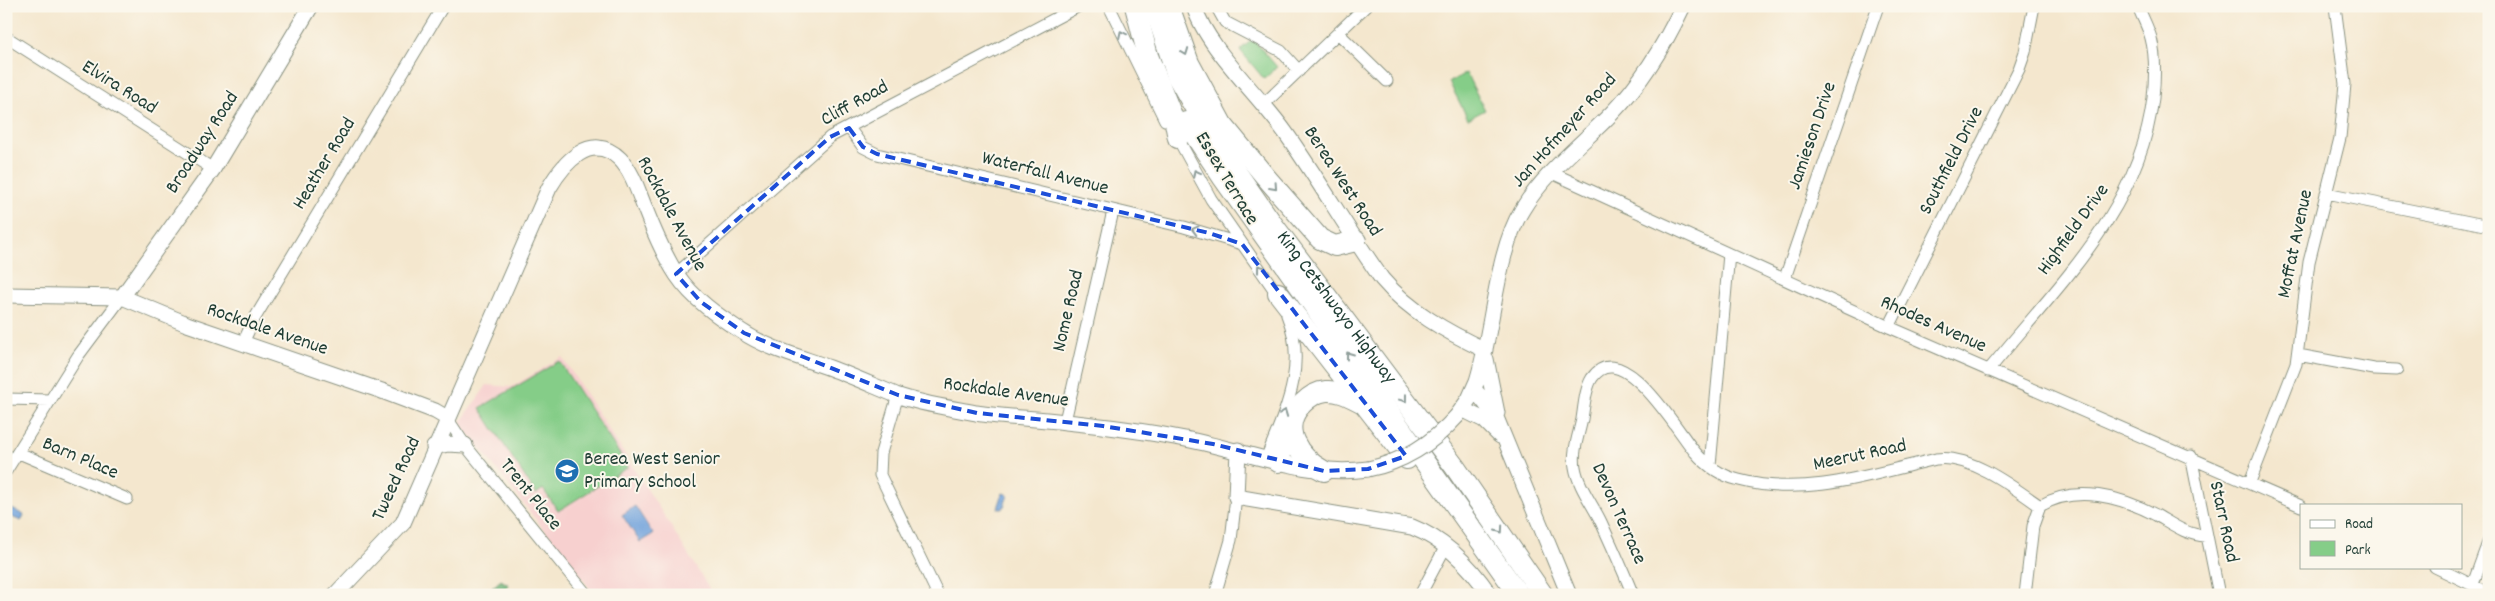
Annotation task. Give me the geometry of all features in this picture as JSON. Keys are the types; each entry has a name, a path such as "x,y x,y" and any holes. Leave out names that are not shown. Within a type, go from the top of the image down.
{"highway":[{"path":"1135,6 1148,56 1175,123 1178,138"},
{"name":"King Cetshwayo Highway","path":"1141,6 1164,80 1203,150 1519,595"},
{"name":"King Cetshwayo Highway","path":"1154,6 1177,76 1203,125 1274,226 1455,467 1543,595"},
{"path":"1169,6 1182,46 1199,84 1222,124 1238,145 1320,239 1335,246 1356,241"},
{"path":"1278,293 1512,595"},
{"path":"1272,460 1301,405 1319,393 1343,393 1364,404"},
{"path":"1291,427 1294,443 1301,454 1324,471"}],"street":[{"name":"Broadway Road","path":"122,297 213,169 311,6"},
{"name":"Heather Road","path":"242,343 253,321 443,6"},
{"name":"Cliff Road","path":"676,274 823,143 1079,6"},
{"name":"Essex Terrace","path":"1109,6 1156,104 1178,138 1202,185 1278,293 1292,326 1296,365 1290,397 1272,460"},
{"name":"Berea West Road","path":"1194,6 1201,24 1212,42 1285,132 1382,278 1407,304 1450,332 1485,350"},
{"path":"1216,6 1227,24 1281,51 1299,71"},
{"path":"1264,104 1366,6"},
{"name":"Jan Hofmeyer Road","path":"1485,350 1503,264 1515,222 1531,195 1614,111 1658,51 1683,6"},
{"name":"Jamieson Drive","path":"1785,278 1878,6"},
{"name":"Southfield Drive","path":"1889,327 2019,69 2025,52 2034,6"},
{"name":"Highfield Drive","path":"1988,371 2093,243 2123,197 2139,160 2151,119 2154,69 2151,38 2138,6"},
{"name":"Moffat Avenue","path":"2250,482 2298,355 2309,262 2340,138 2344,110 2344,62 2335,6"},
{"path":"1338,33 1387,81"},
{"name":"Elvira Road","path":"6,37 213,169"},
{"name":"Waterfall Avenue","path":"849,128 862,147 877,154 1184,227 1242,244"},
{"name":"Rockdale Avenue","path":"6,295 122,297 168,317 419,406 447,418 494,316 549,188 564,164 574,155 597,149 606,150 620,159 628,171 655,233 676,274 701,302 744,333 769,346 898,395 977,413 1065,421 1176,437 1324,471 1347,472 1368,470 1405,457 1437,436 1460,413 1474,389 1485,350"},
{"name":"Rhodes Avenue","path":"1552,173 1889,327 1988,371 2191,456 2300,506"},
{"path":"2326,192 2489,226"},
{"name":"Nome Road","path":"1065,421 1113,210"},
{"path":"1710,466 1729,254"},
{"path":"6,471 19,454 50,400 98,327 122,297"},
{"path":"1485,350 1491,390 1505,440"},
{"path":"2298,355 2374,369 2397,370"},
{"name":"Devon Terrace","path":"1633,595 1575,467 1576,448 1591,379 1601,371 1613,368 1629,374 1645,386 1695,452 1710,466"},
{"path":"1474,389 1495,416 1569,595"},
{"path":"419,406 443,400 460,390"},
{"path":"898,395 881,453 880,475 938,595"},
{"path":"6,400 50,400"},
{"path":"1460,413 1484,420 1505,440"},
{"name":"Trent Place","path":"447,418 465,445 587,595"},
{"name":"Tweed Road","path":"335,595 402,523 447,418"},
{"path":"434,447 448,444 465,445"},
{"path":"1215,595 1231,540 1236,497 1238,450"},
{"name":"Barn Place","path":"19,454 127,499"},
{"name":"Starr Road","path":"2191,456 2219,595"},
{"name":"Meerut Road","path":"1710,466 1739,480 1804,487 1832,484 1936,459 1954,458 1974,466 2040,506"},
{"path":"2025,595 2033,526 2040,506 2050,501 2076,496 2104,496 2130,503 2189,533 2206,536"},
{"path":"1236,497 1402,524 1424,532 1446,546 1468,567 1490,595"},
{"path":"2473,584 2489,540"},
{"path":"1420,595 1446,546"},
{"path":"2436,568 2489,593"}],"highlighted area":[{"path":"849,128 863,147 877,154 1209,233 1242,244 1406,456 1368,469 1324,471 1213,444 1103,426 977,413 898,395 744,333 701,302 676,274 830,137"}],"shaded area":[{"name":"Berea West Senior Primary School","path":"562,357 713,595 595,595 460,423 487,385 511,387"}],"green space":[{"path":"1253,39 1277,67 1264,79 1240,50"},
{"path":"1466,73 1485,110 1468,119 1449,82"},
{"path":"559,361 628,467 558,511 543,489 536,494 480,408"},
{"path":"501,580 509,585 503,595 486,593"}],"water":[{"path":"1003,493 1008,495 1003,509 998,508"},
{"path":"635,506 653,534 640,542 622,515"},
{"path":"10,508 24,515 21,521 7,515"}],"place":[{"name":"Berea West Senior Primary School","path":"567,471"}]}
